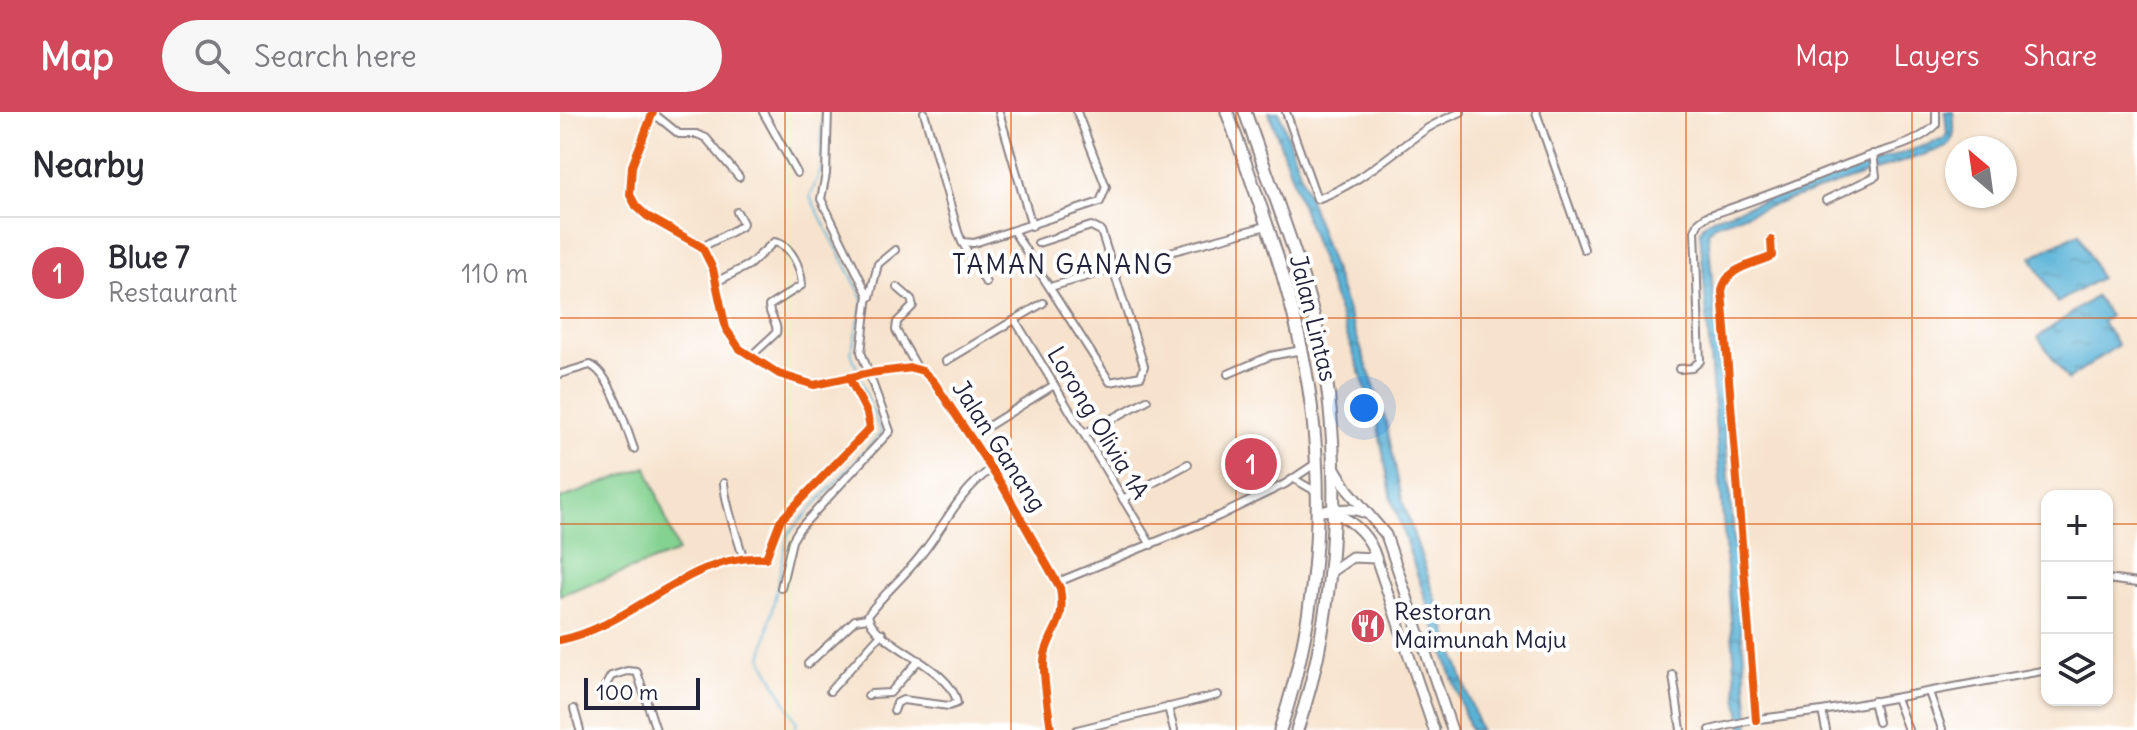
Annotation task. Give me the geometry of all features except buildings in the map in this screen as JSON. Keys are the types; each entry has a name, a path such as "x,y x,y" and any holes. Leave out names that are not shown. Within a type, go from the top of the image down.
{"highway":[{"name":"Jalan Lintas","path":"1227,112 1266,226 1302,350 1317,462 1314,573 1306,630 1280,730"},
{"name":"Jalan Lintas","path":"1245,112 1307,291 1321,348 1333,465 1329,573 1316,664 1297,730"},
{"path":"1310,399 1310,361 1313,353 1321,348"}],"street":[{"path":"763,112 797,173"},
{"path":"828,112 826,174 821,199 869,301"},
{"path":"924,112 962,242 986,283"},
{"path":"999,112 1032,226"},
{"path":"962,242 974,243 1014,232 1095,205 1103,198 1106,187 1077,112"},
{"path":"1286,112 1317,199 1359,178 1429,128 1461,112"},
{"path":"1536,112 1584,249"},
{"path":"1679,369 1692,368 1700,361 1695,231 1699,222 1707,216 1920,139 1936,125 1936,112"},
{"path":"737,212 742,226 702,247 647,216 630,195 632,166 653,113 679,134 697,134 706,138 739,177"},
{"path":"1826,200 1874,178 1877,171 1873,158"},
{"path":"1014,232 1110,382 1137,378 1143,373 1144,366 1101,231 1091,226 1038,243"},
{"path":"1159,255 1266,226"},
{"path":"1753,720 1722,291 1730,274 1772,256 1771,240"},
{"path":"716,282 749,265 774,242 780,242 796,262 802,285 769,306 777,330 750,357"},
{"name":"Jalan Ganang","path":"702,247 713,269 729,336 750,357 779,374 819,384 868,373 918,369 934,382 991,469 1058,582 1062,614 1044,661 1051,730"},
{"path":"781,588 792,541 799,529 890,431 860,350 878,264 895,250"},
{"path":"1050,287 1113,269"},
{"path":"897,287 911,299 913,306 897,322 896,330 918,369"},
{"path":"946,361 1043,303"},
{"name":"Lorong Olivia 1A","path":"1015,320 1151,545"},
{"path":"1228,374 1270,356 1302,350"},
{"path":"560,374 590,365 602,372 634,449"},
{"path":"560,640 586,633 717,564 743,557 766,558 780,521 870,428 867,413 851,377"},
{"path":"971,437 1054,385"},
{"path":"1084,434 1147,400"},
{"path":"1058,582 1209,521 1294,479 1317,462"},
{"path":"1123,499 1188,464"},
{"path":"1333,465 1348,490 1386,535 1452,730"},
{"path":"867,618 923,553 974,481 991,469"},
{"path":"1294,479 1305,483 1318,494"},
{"path":"724,483 743,557"},
{"path":"1317,511 1342,508 1366,513"},
{"path":"1332,511 1364,532 1376,558 1434,730"},
{"path":"1329,573 1352,557 1376,558"},
{"path":"2113,580 2137,583"},
{"path":"867,618 947,683 957,703 949,706 903,700 897,703 894,711"},
{"path":"808,664 855,620 867,618"},
{"path":"830,691 882,633"},
{"path":"868,696 890,693 919,660"},
{"path":"1710,730 1739,722 1822,711 2041,671"},
{"path":"603,690 607,680 616,673 637,672 656,730"},
{"path":"1673,675 1681,730"},
{"path":"1929,692 1942,729"},
{"path":"1077,730 1218,695"},
{"path":"1896,698 1908,730"},
{"path":"1873,701 1878,722"},
{"path":"1168,707 1174,730"},
{"path":"574,709 580,730"},
{"path":"1822,711 1826,730"}],"green space":[{"path":"647,467 678,552 560,595 560,499"}],"water":[{"path":"1269,112 1279,112 1385,418 1402,499 1480,730 1470,730 1392,500 1377,421"},
{"path":"1945,112 1953,112 1954,135 1946,136"},
{"path":"1944,139 1945,148 1714,225 1708,232 1750,730 1743,730 1737,695 1700,231 1713,218"},
{"path":"2079,233 2100,278 2057,303 2031,257"},
{"path":"2096,296 2110,316 2102,322 2118,345 2068,380 2038,337"}],"waterway":[{"path":"822,112 821,169 810,197 864,300 851,352 858,372"},
{"path":"795,730 797,723 762,659 788,534 881,433 860,378"}],"cycle path":[{"path":"653,112 632,166 630,195 647,216 702,247 713,269 726,329 740,349 779,374 814,385 870,373 912,368 923,371 934,382 1002,485 1060,588 1060,617 1044,661 1051,730"},
{"path":"1756,720 1722,291 1735,272 1772,256 1771,240"},
{"path":"560,640 612,620 712,566 738,559 766,558 780,521 870,428 867,413 849,378"}],"place":[{"name":"Blue 7","path":"1251,464"},
{"name":"Restoran Maimunah Maju","path":"1368,626"}],"district":[{"name":"TAMAN GANANG","path":"1063,265"}]}
